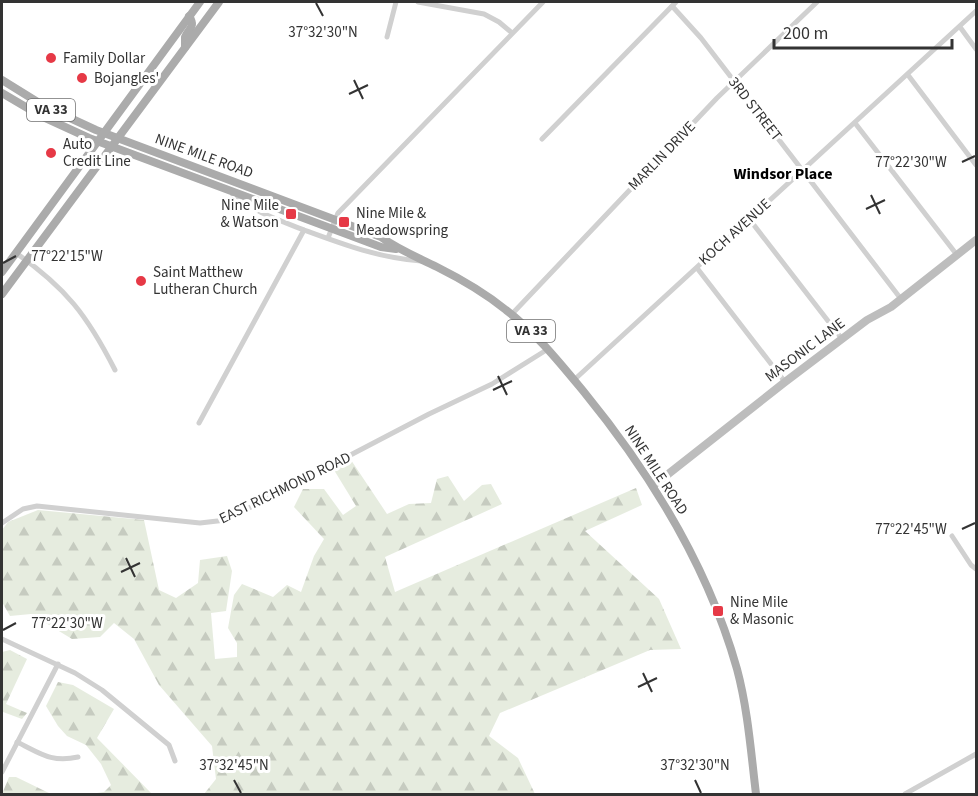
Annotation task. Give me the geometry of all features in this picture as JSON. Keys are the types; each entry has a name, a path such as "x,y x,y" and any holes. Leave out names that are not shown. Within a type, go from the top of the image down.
{"main road":[{"path":"2,272 200,2"},
{"path":"2,294 219,2"},
{"path":"185,48 185,38 192,28 193,21 189,16"},
{"name":"NINE MILE ROAD","path":"2,80 55,111 116,138 381,237 399,250 469,284 512,314 548,349 603,414 653,486 686,543 706,584 728,639 745,702 756,795"},
{"name":"NINE MILE ROAD","path":"2,93 54,123 98,142 381,247 399,250"},
{"name":"MASONIC LANE","path":"653,486 785,382 842,339 902,299 976,240"}],"street":[{"path":"387,37 396,2"},
{"path":"418,2 484,14 499,21 512,33"},
{"path":"328,238 334,219 400,147 543,2"},
{"name":"MARLIN DRIVE","path":"512,314 733,82 817,2"},
{"path":"542,139 674,4"},
{"name":"3RD STREET","path":"674,4 902,299"},
{"name":"KOCH AVENUE","path":"574,380 976,11"},
{"path":"960,27 976,49"},
{"path":"908,75 976,165"},
{"path":"855,123 957,255"},
{"path":"227,190 255,209 304,230 385,257 424,261"},
{"path":"750,220 842,339"},
{"path":"199,423 304,230"},
{"path":"16,253 62,289 95,332 115,370"},
{"path":"697,268 785,382"},
{"name":"EAST RICHMOND ROAD","path":"2,523 23,509 37,506 200,523 226,520 429,414 492,384 548,349"},
{"path":"952,536 976,569"},
{"path":"2,639 58,664 88,681 169,746 175,761"},
{"path":"2,772 58,664"},
{"path":"17,742 54,759 78,757"},
{"path":"905,795 976,754"}],"green space":[{"path":"351,460 387,514 409,504 431,503 437,479 448,476 464,501 482,485 491,484 502,504 385,557 395,592 636,488 642,505 585,531 659,599 681,649 650,650 500,713 489,736 518,758 535,794 204,794 216,779 212,746 159,685 134,639 114,623 100,637 72,639 31,614 10,616 2,602 2,530 8,522 38,510 144,520 159,590 176,598 198,583 200,560 227,556 232,571 226,611 211,613 215,659 237,657 237,643 228,628 234,595 242,584 273,597 287,585 301,592 314,556 324,539 294,507 303,489 324,489 343,515 356,506 334,470"},
{"path":"10,650 27,659 6,704 27,713 22,719 2,713 2,652"},
{"path":"58,682 73,685 114,709 97,738 152,794 90,794 104,792 111,785 101,764 86,745 67,736 46,706"},
{"path":"9,777 16,777 51,794 2,794"}],"place":[{"name":"Family Dollar","path":"51,58"},
{"name":"Bojangles'","path":"82,78"},
{"name":"Auto Credit Line","path":"51,153"},
{"name":"Nine Mile & Watson","path":"291,214"},
{"name":"Nine Mile & Meadowspring","path":"344,222"},
{"name":"Saint Matthew Lutheran Church","path":"141,281"},
{"name":"Nine Mile & Masonic","path":"718,611"}],"district":[{"name":"Windsor Place","path":"783,174"}]}
